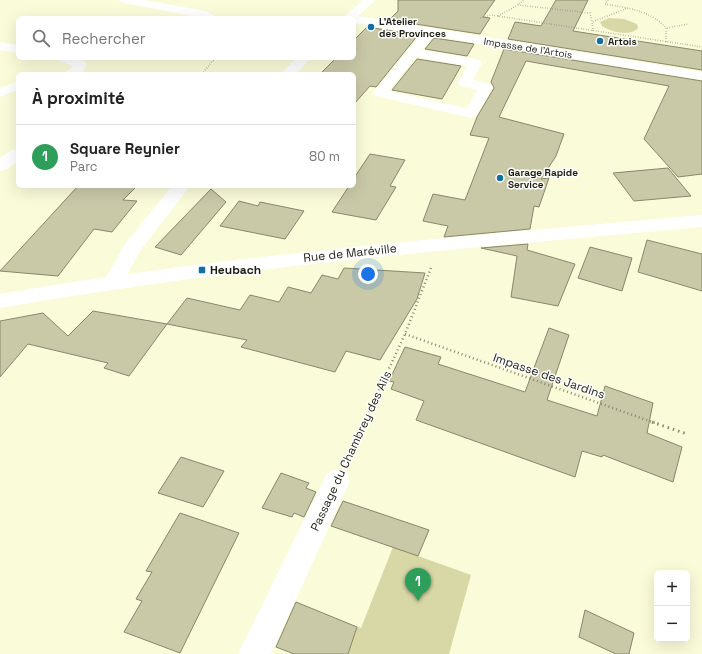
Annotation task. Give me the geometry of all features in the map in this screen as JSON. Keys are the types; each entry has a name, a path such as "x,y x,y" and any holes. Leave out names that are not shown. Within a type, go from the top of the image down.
{"street":[{"path":"124,0 208,16"},
{"path":"351,16 370,0"},
{"name":"Impasse de l'Artois","path":"356,19 702,76"},
{"path":"413,52 475,63 465,83 486,87 471,113 380,93 413,52 430,31"},
{"path":"0,46 16,49"},
{"path":"70,60 80,64 78,70 75,72"},
{"path":"290,72 302,60"},
{"path":"0,93 16,86"},
{"path":"0,166 16,154"},
{"path":"113,283 130,249 179,188"},
{"name":"Rue de Maréville","path":"0,301 113,283 265,263 440,244 702,222"},
{"name":"Passage du Chambrey des Ails","path":"254,654 337,481"}],"path":[{"path":"498,16 524,0"},
{"path":"608,0 605,4 628,8 657,17 666,28 666,42"},
{"path":"518,5 560,11 590,13 593,31"},
{"path":"592,22 628,8"},
{"path":"479,18 491,15 702,47"},
{"path":"666,28 688,24"},
{"path":"204,72 213,60"},
{"name":"Passage du Chambrey des Ails","path":"337,481 405,334 440,244"},
{"name":"Impasse des Jardins","path":"405,334 688,434"}],"green space":[{"path":"609,18 624,19 637,24 638,28 635,31 625,33 610,30 602,26 600,22"},
{"path":"393,547 471,575 449,654 348,654 357,627 361,628"}],"building":[{"path":"398,0 495,0 483,17 490,18 480,34 389,20 398,11"},
{"path":"556,0 588,0 573,31 702,51 702,70 508,39 515,22 541,26"},
{"path":"367,27 418,35 376,87 370,86 356,102 356,72 322,72 334,60 356,60 356,38"},
{"path":"434,38 474,44 467,56 425,49"},
{"path":"504,49 702,81 702,174 678,177 644,139 669,86 526,61 499,117 564,134 556,156 541,179 549,178 539,207 534,206 530,229 444,237 448,226 423,221 433,194 465,200 489,138 470,135 477,117 494,88 491,82"},
{"path":"417,59 461,66 442,99 392,90"},
{"path":"370,154 405,160 390,186 396,187 376,220 332,212 348,188 356,188 356,175"},
{"path":"668,168 691,196 634,201 613,173"},
{"path":"76,188 135,188 123,200 137,201 112,232 94,229 58,276 0,271"},
{"path":"211,189 226,202 181,255 155,247"},
{"path":"239,201 258,206 260,202 304,211 285,239 220,226"},
{"path":"647,240 702,254 702,291 638,272"},
{"path":"528,244 527,250 575,264 558,306 511,297 517,256 481,248"},
{"path":"590,247 632,258 622,291 578,278"},
{"path":"344,268 425,273 417,299 380,360 346,351 335,372 241,347 247,340 167,324 187,298 240,310 250,295 279,302 288,287 311,293 322,275 338,279"},
{"path":"93,311 167,324 129,376 104,368 108,363 28,344 0,377 0,321 43,313 68,336"},
{"path":"549,328 569,335 547,400 597,416 605,386 653,403 647,433 682,447 673,482 603,455 602,457 582,451 575,477 416,420 424,401 391,389 394,382 389,381 405,347 441,357 438,364 525,392"},
{"path":"181,457 224,471 203,507 158,493"},
{"path":"281,473 309,483 306,488 316,492 304,517 294,513 292,517 262,508"},
{"path":"343,501 429,530 418,556 331,526"},
{"path":"180,513 239,533 180,653 124,632 142,601 136,599 152,572 146,571"},
{"path":"296,602 357,627 348,654 294,654 276,647"},
{"path":"585,610 634,633 629,654 616,654 579,637"}],"place":[{"name":"L'Atelier des Provinces","path":"371,27"},
{"name":"Artois","path":"600,41"},
{"name":"Garage Rapide Service","path":"500,178"},
{"name":"Heubach","path":"202,270"},
{"name":"Square Reynier","path":"418,601"}]}
